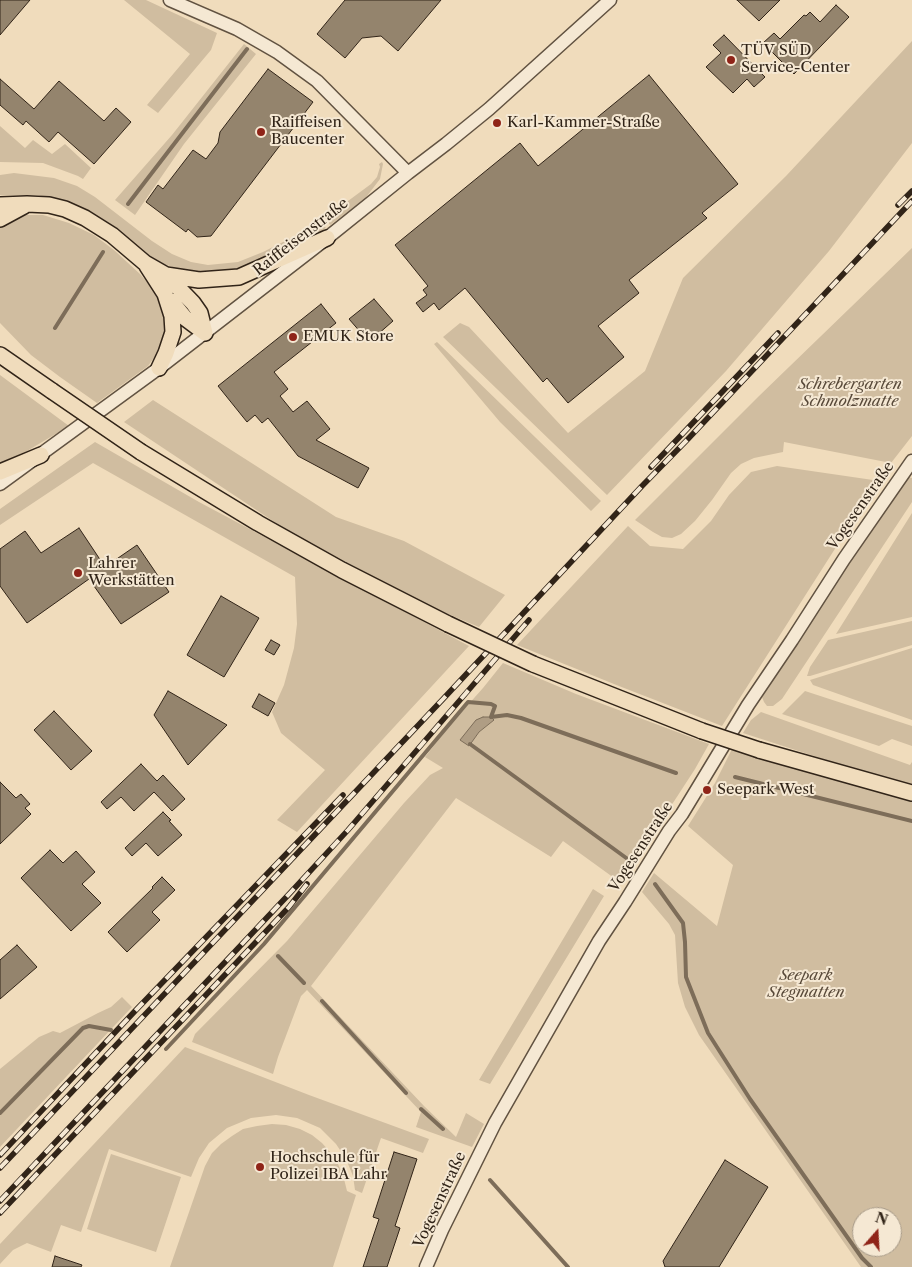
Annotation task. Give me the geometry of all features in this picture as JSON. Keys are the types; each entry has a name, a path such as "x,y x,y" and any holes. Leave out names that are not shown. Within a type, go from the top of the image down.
{"main road":[{"path":"0,219 27,204"},
{"path":"0,205 49,205 65,209 85,218 112,235 145,263 166,275 200,313 205,333"},
{"path":"166,275 199,280 239,277 327,238"},
{"path":"145,263 165,294 185,318 205,333"},
{"path":"159,368 172,332 172,316 165,294"},
{"path":"0,344 4,359 141,452 258,523 342,570 448,624 533,664 702,731 759,750 912,793"},
{"path":"0,472 42,454"}],"street":[{"path":"170,0 237,29 277,52 317,81 408,173"},
{"name":"Raiffeisenstraße","path":"0,484 205,333 446,144 488,109 609,0"},
{"name":"Vogesenstraße","path":"426,1267 442,1230 495,1123 599,941 669,831 682,814 748,705 844,559 912,461"}],"green space":[{"path":"124,0 146,0 217,33 211,50 158,113 147,105 190,54"},
{"path":"912,41 912,143 829,251 726,371 607,495 443,337 460,323 469,327 568,433 645,371 683,278 786,176"},
{"path":"244,44 256,54 184,144 135,215 115,200 172,135"},
{"path":"0,126 25,148 33,140 52,154 65,144 91,168 83,179 43,163 0,162"},
{"path":"382,162 380,179 364,200 330,225 325,218 371,184 377,177 379,164"},
{"path":"14,173 54,178 77,186 95,197 172,254 191,262 208,265 238,262 299,234 320,221 326,228 304,242 239,270 223,273 187,272 164,264 148,255 125,238 64,202 38,195 0,195 0,175"},
{"path":"22,215 43,215 69,223 94,235 140,274 159,296 166,313 167,334 162,347 148,366 97,403 31,355 0,323 0,227 8,220"},
{"name":"Schrebergarten Schmolzmatte","path":"912,248 912,436 891,463 784,442 783,452 754,458 741,464 731,473 695,521 681,534 672,538 662,537 635,520 759,396"},
{"path":"437,342 601,501 591,511 500,422 434,344"},
{"path":"0,375 69,426 27,451 0,463"},
{"path":"153,400 336,517 404,541 505,595 479,627 424,604 285,529 124,422"},
{"path":"95,442 199,502 469,646 297,832 277,820 325,770 281,733 272,712 284,685 294,648 297,624 295,577 93,463 0,525 0,509"},
{"path":"777,466 873,480 875,486 722,726 517,645 628,526 650,546 683,549 711,521 729,495 751,472"},
{"path":"908,477 912,478 912,502 782,699 773,706 767,706 762,697 849,562"},
{"path":"912,513 912,617 836,634"},
{"path":"912,621 912,645 807,676 810,667 828,640"},
{"path":"912,648 912,720 813,685 810,680"},
{"path":"503,663 576,694 709,744 695,769 621,883 563,841 551,857 456,798 311,986 424,1106 456,1137 466,1113 484,1124 472,1147 416,1127 421,1112 307,990 301,996 273,1074 192,1042 195,1034 287,941 404,803 430,775 443,768 425,757","holes":["483,717 494,720 479,732 468,746"]},
{"path":"805,691 912,726 912,746 892,739 879,746 782,714"},
{"path":"761,712 910,765 912,762 912,786 743,733 751,720"},
{"name":"Seepark Stegmatten","path":"732,749 912,801 912,1267 861,1267 854,1257 902,1257 902,1207 852,1207 852,1254 699,1035 685,1007 678,983 675,935 669,924 642,892 654,873 717,926 733,865 688,826 715,783"},
{"path":"593,889 604,896 490,1084 479,1080"},
{"path":"122,997 132,1007 0,1147 0,1069 39,1037 53,1031 60,1033 111,1007"},
{"path":"185,1047 429,1139 423,1153 381,1138 362,1193 355,1190 353,1176 346,1159 336,1144 320,1128 297,1118 276,1115 251,1118 227,1128 209,1143 199,1158 191,1177 109,1149 81,1232 61,1225 51,1252 27,1243 13,1250 0,1264 0,1244"},
{"path":"272,1124 300,1129 322,1143 338,1164 347,1191 356,1195 333,1267 170,1267 205,1166 212,1153 221,1144 243,1129"},
{"path":"111,1154 181,1177 156,1252 87,1229"}],"shaded area":[{"path":"483,717 491,717 494,720 479,732 469,746 460,740 476,720"}],"building":[{"path":"0,0 30,0 0,35"},
{"path":"345,0 441,0 398,51 381,36 362,38 345,58 317,34"},
{"path":"737,0 780,0 759,21"},
{"path":"836,5 849,17 794,74 763,43 774,33 780,39 804,15 806,16 810,12 820,22"},
{"name":"TÜV SÜD Service-Center","path":"724,35 765,77 754,87 747,79 733,93 706,67 721,53 713,45"},
{"path":"268,69 313,102 211,236 197,237 188,229 186,232 146,202 158,185 163,189 193,150 206,159 218,143 220,132"},
{"path":"649,75 738,184 702,213 707,218 629,280 639,293 598,326 624,357 568,403 547,378 543,382 465,288 439,310 434,303 423,312 416,303 427,295 423,290 428,286 395,245 520,143 538,166"},
{"path":"0,79 34,109 59,81 104,121 116,108 131,122 94,164 58,132 49,142 26,121 23,125 0,105"},
{"path":"374,299 393,321 369,342 349,319"},
{"path":"321,304 336,323 274,372 288,389 280,396 293,412 307,401 330,429 316,440 369,468 358,488 298,456 268,418 262,423 255,415 247,422 218,386"},
{"name":"Lahrer Werkstätten","path":"79,528 105,567 137,545 169,592 121,624 89,579 27,623 0,586 0,549 25,531 41,553"},
{"path":"221,596 259,618 224,677 187,655"},
{"path":"271,640 280,645 274,655 265,650"},
{"path":"168,691 227,725 188,765 154,715"},
{"path":"259,694 275,703 268,716 252,707"},
{"path":"54,711 92,751 71,770 34,730"},
{"path":"141,764 157,781 163,775 185,799 172,811 154,792 134,811 121,797 107,809 101,802"},
{"path":"0,782 16,798 21,794 30,804 25,808 31,814 0,844"},
{"path":"163,812 182,835 158,856 146,843 132,856 125,848"},
{"path":"50,850 63,863 76,851 95,872 82,884 101,903 71,931 21,878"},
{"path":"162,877 175,890 152,912 160,920 127,952 108,932"},
{"path":"17,945 37,967 0,999 0,960"},
{"path":"394,1152 417,1159 395,1226 400,1228 387,1267 363,1267 379,1219 373,1217"},
{"path":"725,1160 768,1187 719,1267 665,1267 663,1261"},
{"path":"55,1256 82,1265 81,1267 52,1267"}],"waterway":[{"path":"128,204 247,49"},
{"path":"55,328 103,252"},
{"path":"166,1049 264,944 468,702 495,706 491,717 507,715 521,718 676,773"},
{"path":"470,744 629,860"},
{"path":"735,777 912,821"},
{"path":"655,884 683,923 686,977 708,1033 750,1099 862,1258 871,1267"},
{"path":"278,956 304,983"},
{"path":"322,1001 406,1093"},
{"path":"0,1113 83,1028 89,1026 111,1030"},
{"path":"421,1109 443,1129"},
{"path":"490,1180 568,1267"}],"railway":[{"path":"898,205 912,191"},
{"path":"0,1168 912,201"},
{"path":"651,467 778,333"},
{"path":"0,1201 348,830 529,620"},
{"path":"0,1155 135,1011 343,795"},
{"path":"0,1213 289,907 307,884"}],"place":[{"name":"TÜV SÜD Service-Center","path":"731,60"},
{"name":"Karl-Kammer-Straße","path":"497,123"},
{"name":"Raiffeisen Baucenter","path":"261,132"},
{"name":"EMUK Store","path":"293,337"},
{"name":"Lahrer Werkstätten","path":"78,573"},
{"name":"Seepark West","path":"707,790"},
{"name":"Hochschule für Polizei IBA Lahr","path":"260,1167"}]}
